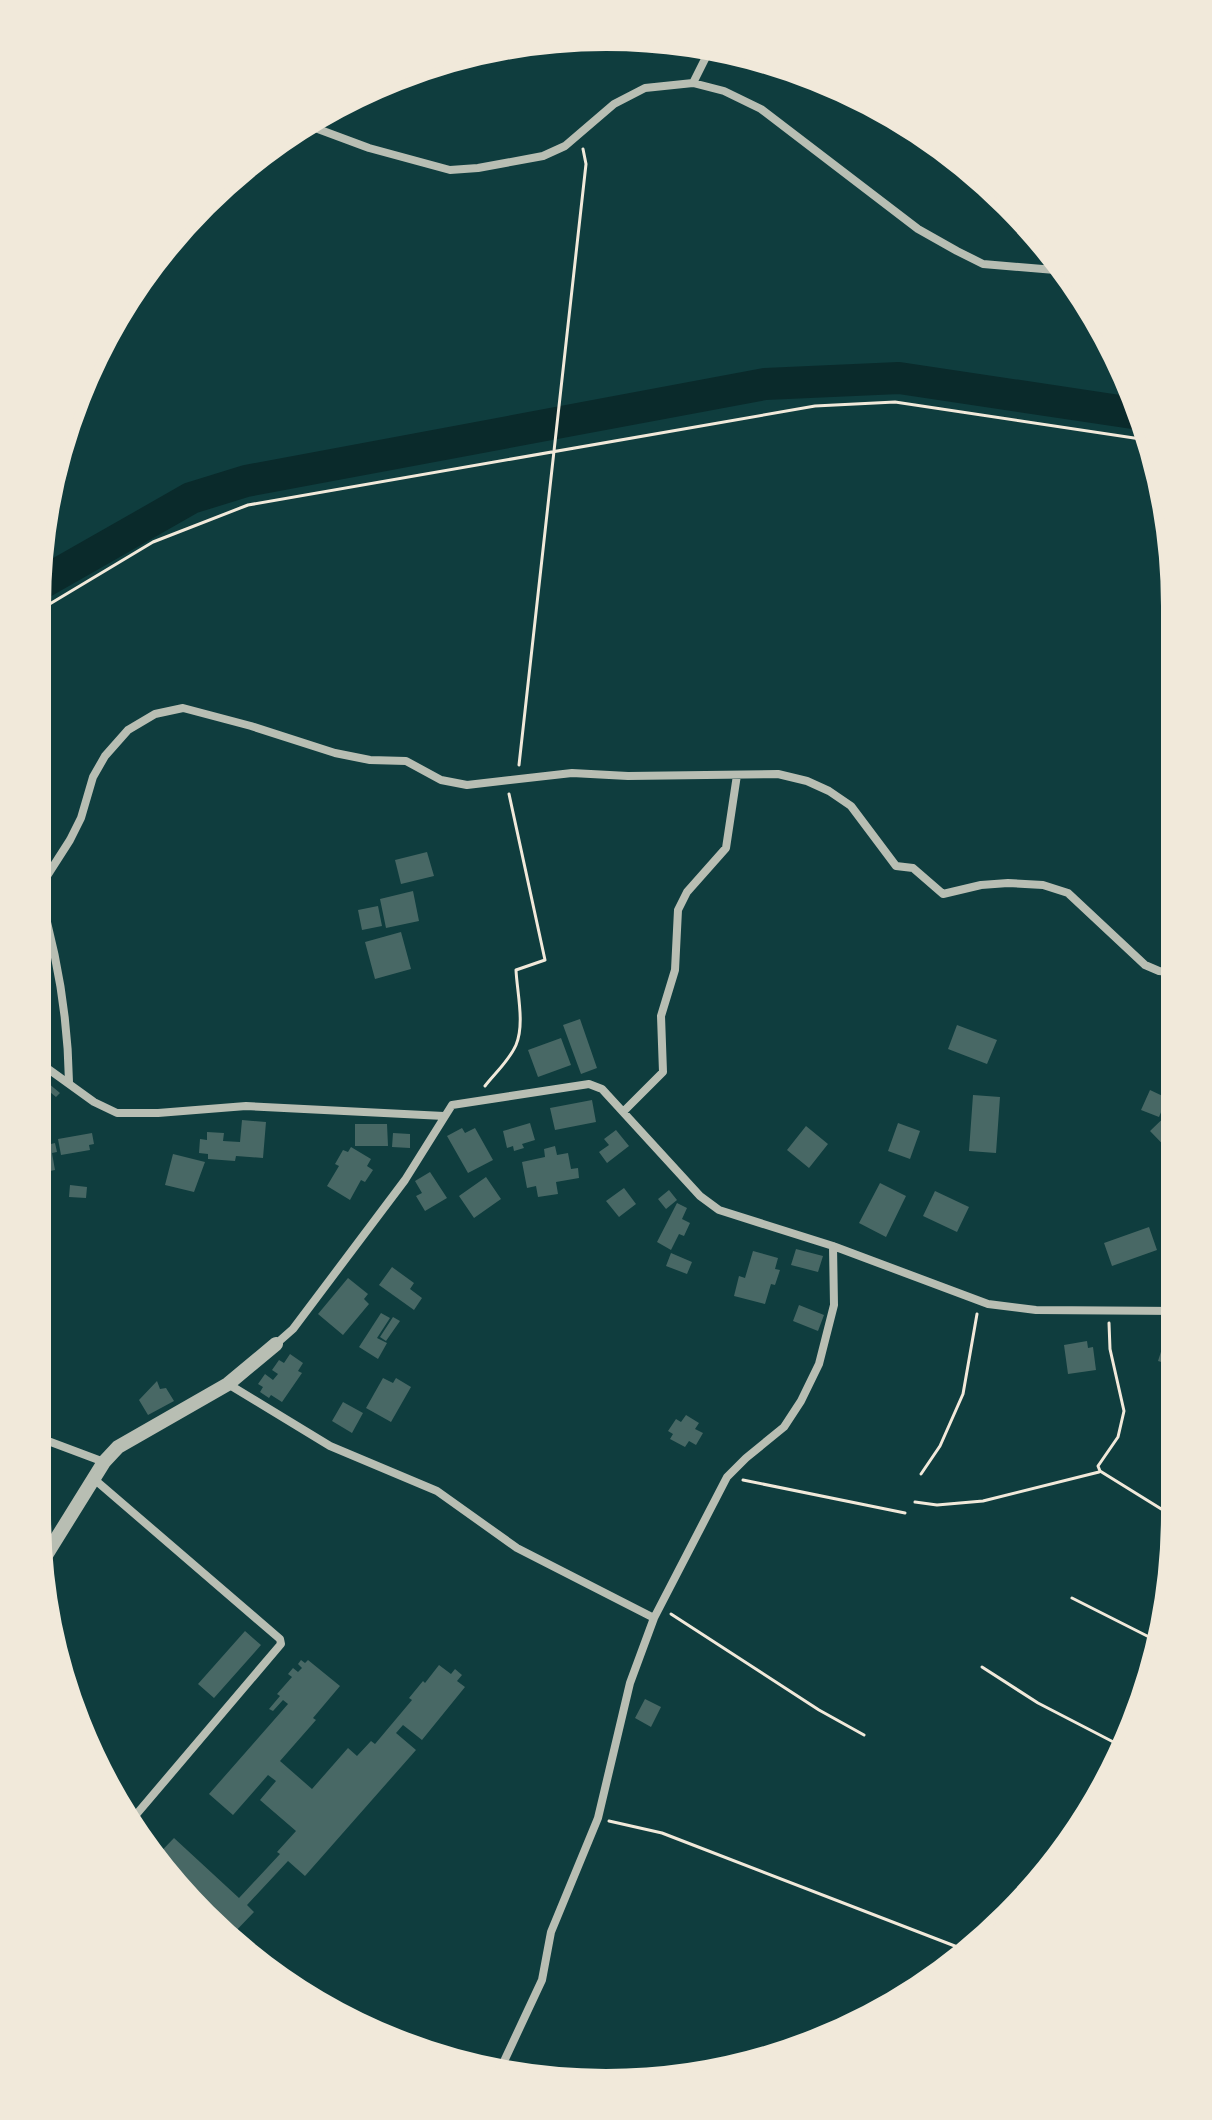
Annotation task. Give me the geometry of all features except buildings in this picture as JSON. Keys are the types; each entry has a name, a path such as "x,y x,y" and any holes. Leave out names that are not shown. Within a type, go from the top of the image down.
{"street":[{"path":"693,83 707,56"},
{"path":"315,128 369,148 450,170 478,168 543,156 565,146 614,104 645,88 693,83 724,91 761,109 918,229 957,251 983,264 1054,270"},
{"path":"46,875 81,818 93,777 105,756 128,730 155,714 183,708 335,753 370,760 406,761 441,780 467,785 572,773 628,776 778,774 807,781 851,806 896,866 913,868 943,894 981,885 1008,883 1043,885 1068,893 1145,965 1166,972"},
{"path":"623,1112 663,1072 661,1016 675,970 678,910 687,892 726,848 737,775"},
{"path":"46,921 54,943 68,1034 69,1082"},
{"path":"46,1067 94,1102 117,1113 246,1106 444,1116"},
{"path":"47,1553 104,1462 129,1439 228,1384 293,1329 405,1180 452,1105 589,1084 602,1089 712,1206 833,1246 979,1301 1036,1310 1166,1311"},
{"path":"503,2064 542,1980 551,1932 598,1818 630,1683 654,1618 727,1477 784,1427 813,1379 834,1305 833,1246"},
{"path":"228,1384 330,1446 437,1491 517,1548 654,1618"},
{"path":"46,1440 104,1462"},
{"path":"94,1479 280,1639 281,1644 135,1816"}],"path":[{"path":"517,781 586,164 580,135"},
{"path":"46,606 153,542 248,505 815,406 895,402 1140,439"},
{"path":"470,1102 517,1044 516,970 545,960 507,782"},
{"path":"921,1474 940,1446 963,1394 979,1301"},
{"path":"1108,1311 1110,1349 1124,1411 1122,1426 1098,1466 1100,1471 1164,1511 1166,1508"},
{"path":"915,1502 937,1505 983,1501 1100,1471"},
{"path":"727,1477 905,1513"},
{"path":"1072,1598 1152,1638"},
{"path":"660,1607 819,1710 864,1735"},
{"path":"982,1667 1038,1703 1116,1743"},
{"path":"598,1818 662,1833 959,1948"}],"waterway":[{"path":"47,580 191,498 246,481 765,384 899,378 1131,413"}]}
